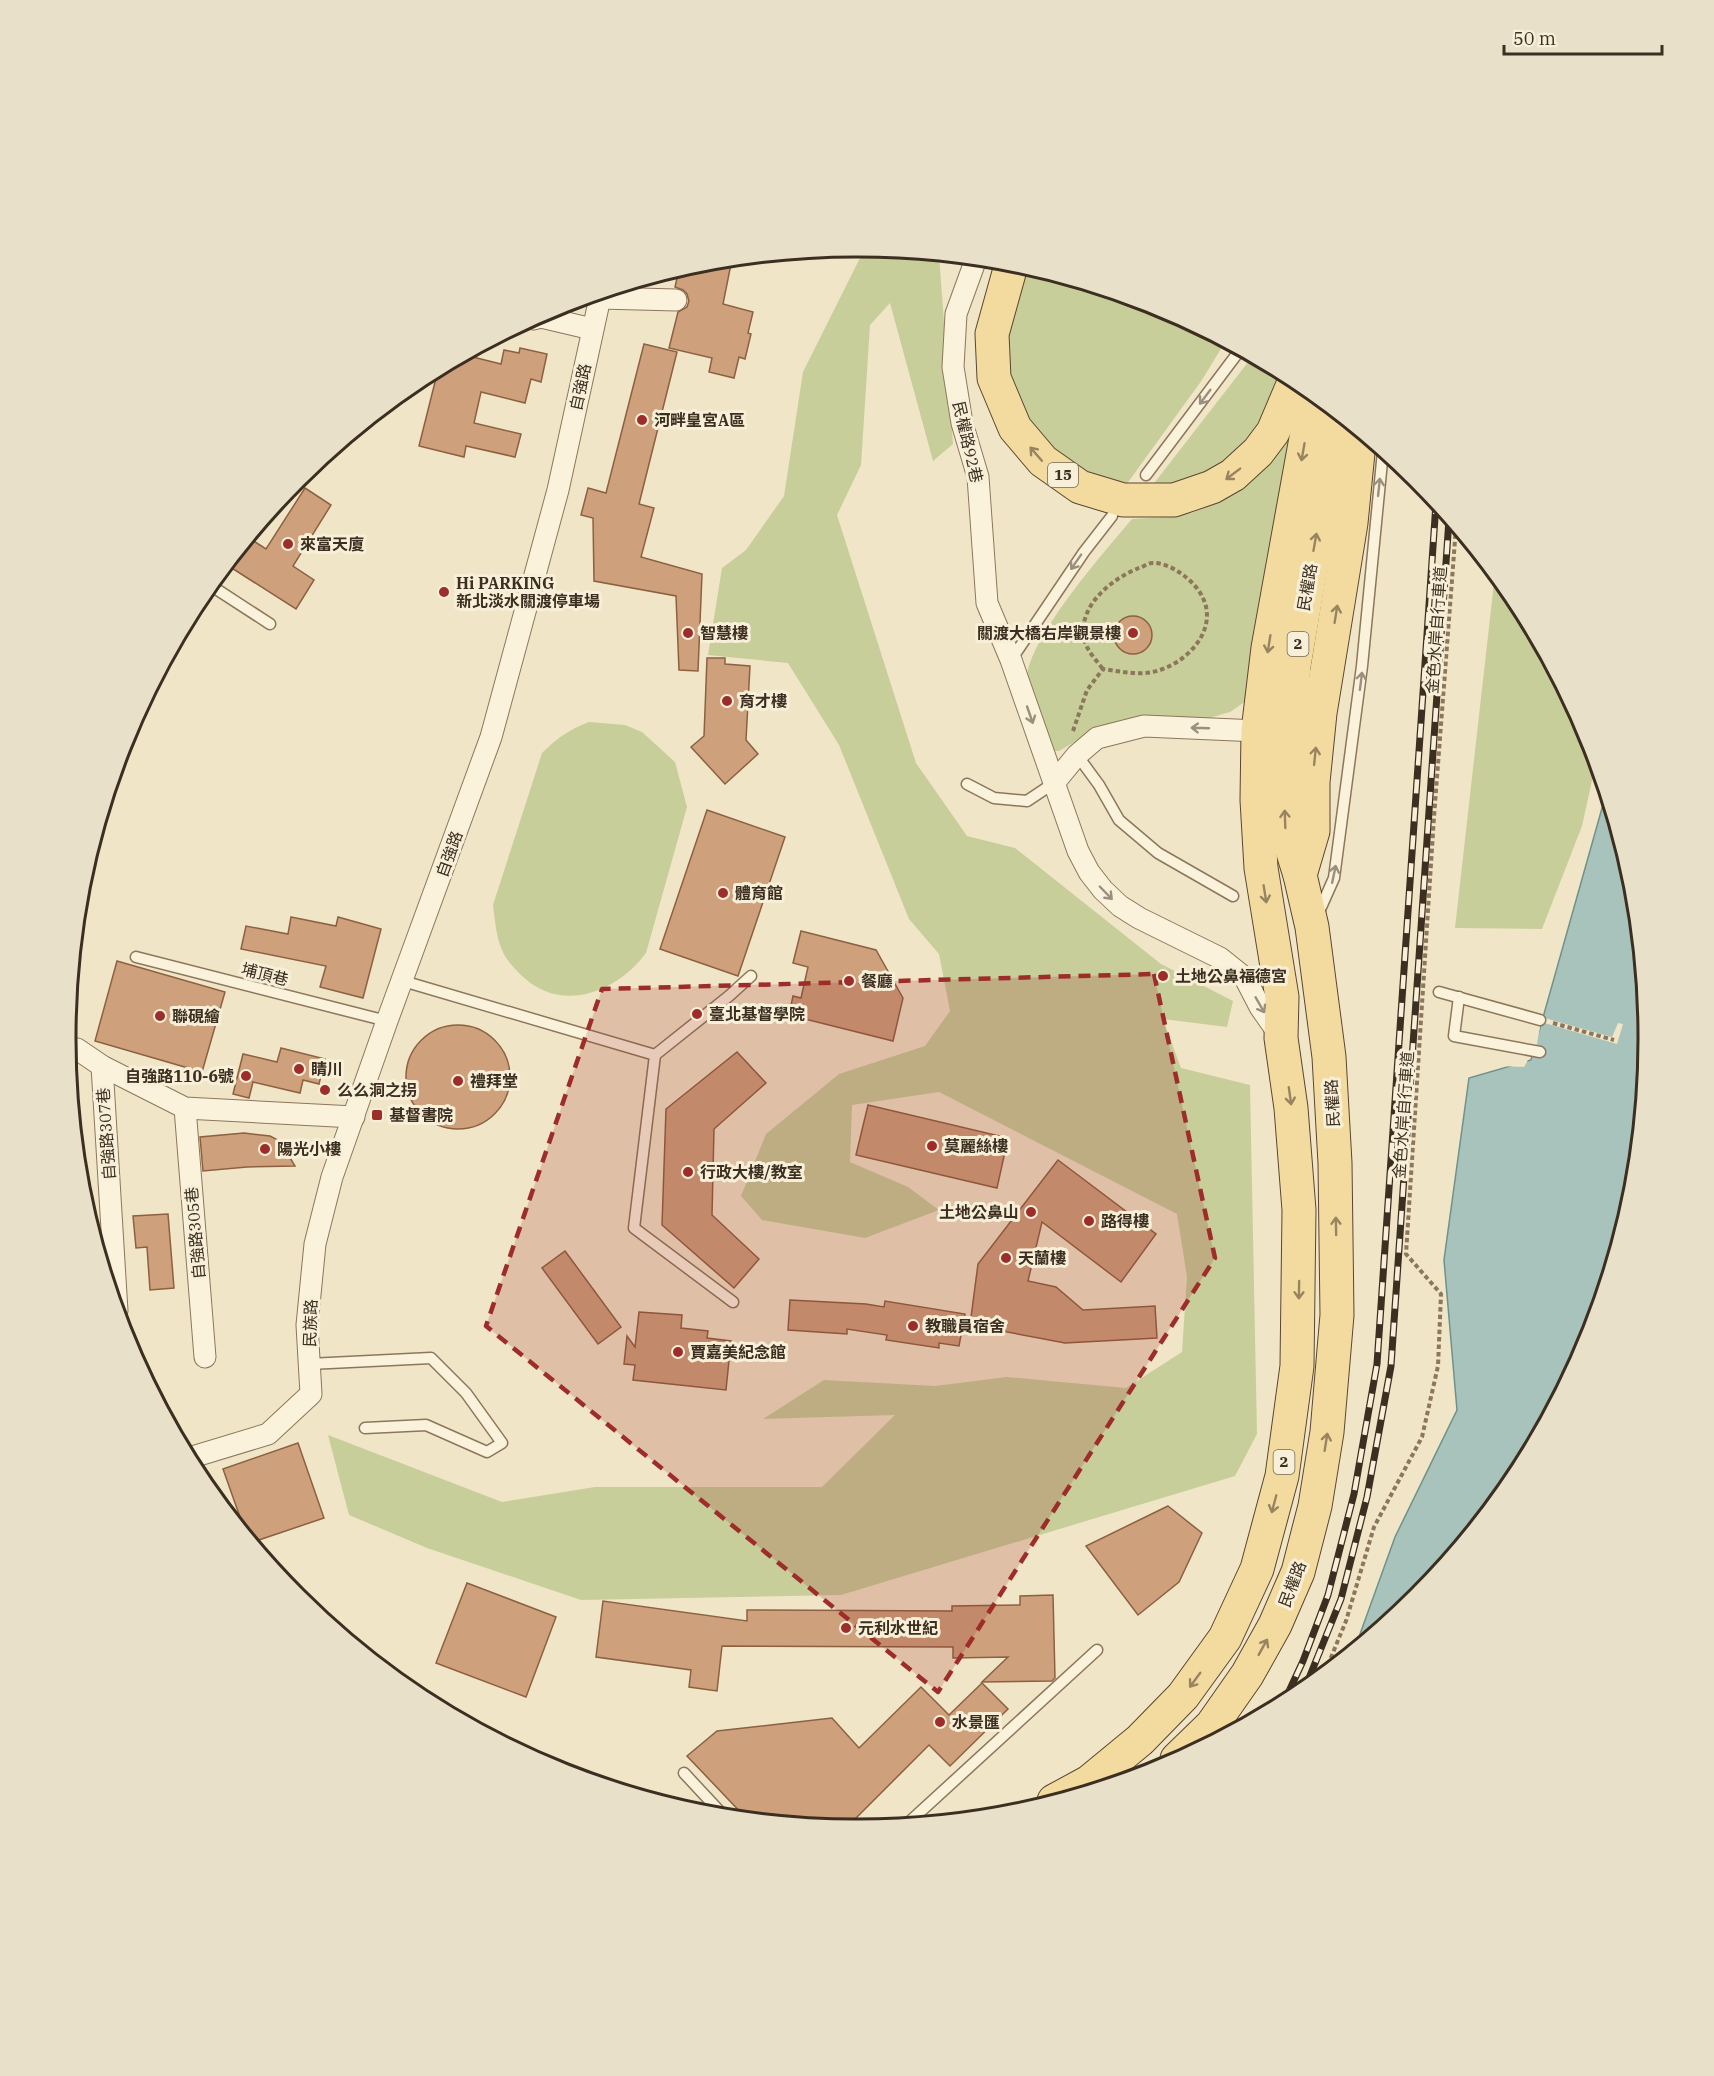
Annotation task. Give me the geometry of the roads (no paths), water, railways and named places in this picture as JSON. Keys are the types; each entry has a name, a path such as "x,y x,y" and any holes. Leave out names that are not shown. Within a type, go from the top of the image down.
{"main road":[{"name":"15","path":"1009,272 992,334 994,378 1015,428 1042,461 1080,487 1123,500 1174,500 1212,487 1233,475 1258,452 1273,432 1291,389"},
{"name":"民權路","path":"1086,1784 1140,1740 1183,1696 1225,1638 1257,1569 1282,1476 1297,1366 1299,1210 1291,1108 1281,1038 1282,997 1261,868 1257,800 1258,731 1268,648 1312,404"},
{"name":"民權路","path":"1196,1741 1212,1725 1247,1675 1275,1625 1298,1572 1315,1506 1328,1432 1337,1315 1335,1162 1329,1057 1312,927 1300,875 1285,827 1284,776 1294,666 1336,422"},
{"path":"1300,875 1313,831 1312,782 1320,713 1351,523 1359,441"}],"street":[{"name":"民權路92巷","path":"973,266 956,314 953,367 962,423 978,477 987,603 1011,660"},
{"path":"613,297 676,300"},
{"name":"自強路","path":"354,1117 491,736 558,490 599,302"},
{"path":"552,320 592,329"},
{"name":"民權路","path":"1011,660 1078,851 1089,872 1120,906 1139,918 1220,958 1245,978 1260,1007 1281,1038"},
{"path":"1054,783 1077,755 1097,738 1144,726 1258,731"},
{"path":"76,1049 102,1066 184,1108 354,1117"},
{"name":"自強路307巷","path":"102,1066 115,1279"},
{"name":"自強路305巷","path":"184,1108 204,1358"},
{"name":"民族路","path":"198,1455 268,1434 311,1394 307,1325 315,1244 332,1177 354,1117"}],"lane":[{"path":"1146,475 1236,356"},
{"path":"1312,927 1335,878 1361,676 1382,461"},
{"path":"1011,660 1084,552 1112,516"},
{"path":"218,590 270,624"},
{"path":"1077,755 1100,785 1119,820 1158,854 1233,896"},
{"path":"967,784 994,798 1027,801 1054,783"},
{"name":"埔頂巷","path":"136,957 387,1021"},
{"path":"733,1302 634,1228 655,1055 751,976"},
{"path":"403,981 655,1055"},
{"path":"1439,992 1540,1020"},
{"path":"1459,997 1454,1036 1540,1052"},
{"path":"309,1364 431,1358 466,1394 502,1443 487,1452 426,1425 365,1428"},
{"path":"920,1816 1097,1650"},
{"path":"684,1773 714,1805"}],"water":[{"path":"1602,807 1623,886 1631,936 1638,1038 1631,1140 1623,1190 1611,1240 1578,1337 1533,1428 1506,1472 1444,1553 1409,1590 1360,1635 1395,1537 1457,1410 1444,1260 1469,1078 1531,1060"}],"railway":[{"path":"1291,1687 1328,1595 1354,1494 1377,1364 1435,514"},
{"path":"1311,1672 1341,1599 1367,1497 1391,1366 1448,528"}],"place":[{"name":"河畔皇宮A區","path":"642,420"},
{"name":"來富天廈","path":"288,544"},
{"name":"Hi PARKING 新北淡水關渡停車場","path":"444,592"},
{"name":"智慧樓","path":"688,633"},
{"name":"關渡大橋右岸觀景樓","path":"1133,633"},
{"name":"育才樓","path":"727,701"},
{"name":"體育館","path":"723,893"},
{"name":"土地公鼻福德宮","path":"1163,976"},
{"name":"餐廳","path":"849,981"},
{"name":"臺北基督學院","path":"697,1014"},
{"name":"聯硯繪","path":"160,1016"},
{"name":"睛川","path":"299,1069"},
{"name":"自強路110-6號","path":"246,1076"},
{"name":"禮拜堂","path":"458,1081"},
{"name":"么么洞之拐","path":"325,1090"},
{"name":"基督書院","path":"377,1115"},
{"name":"莫麗絲樓","path":"932,1146"},
{"name":"陽光小樓","path":"265,1149"},
{"name":"行政大樓/教室","path":"688,1172"},
{"name":"土地公鼻山","path":"1031,1212"},
{"name":"路得樓","path":"1089,1221"},
{"name":"天蘭樓","path":"1006,1258"},
{"name":"教職員宿舍","path":"913,1326"},
{"name":"賈嘉美紀念館","path":"678,1352"},
{"name":"元利水世紀","path":"846,1628"},
{"name":"水景匯","path":"940,1722"}]}
